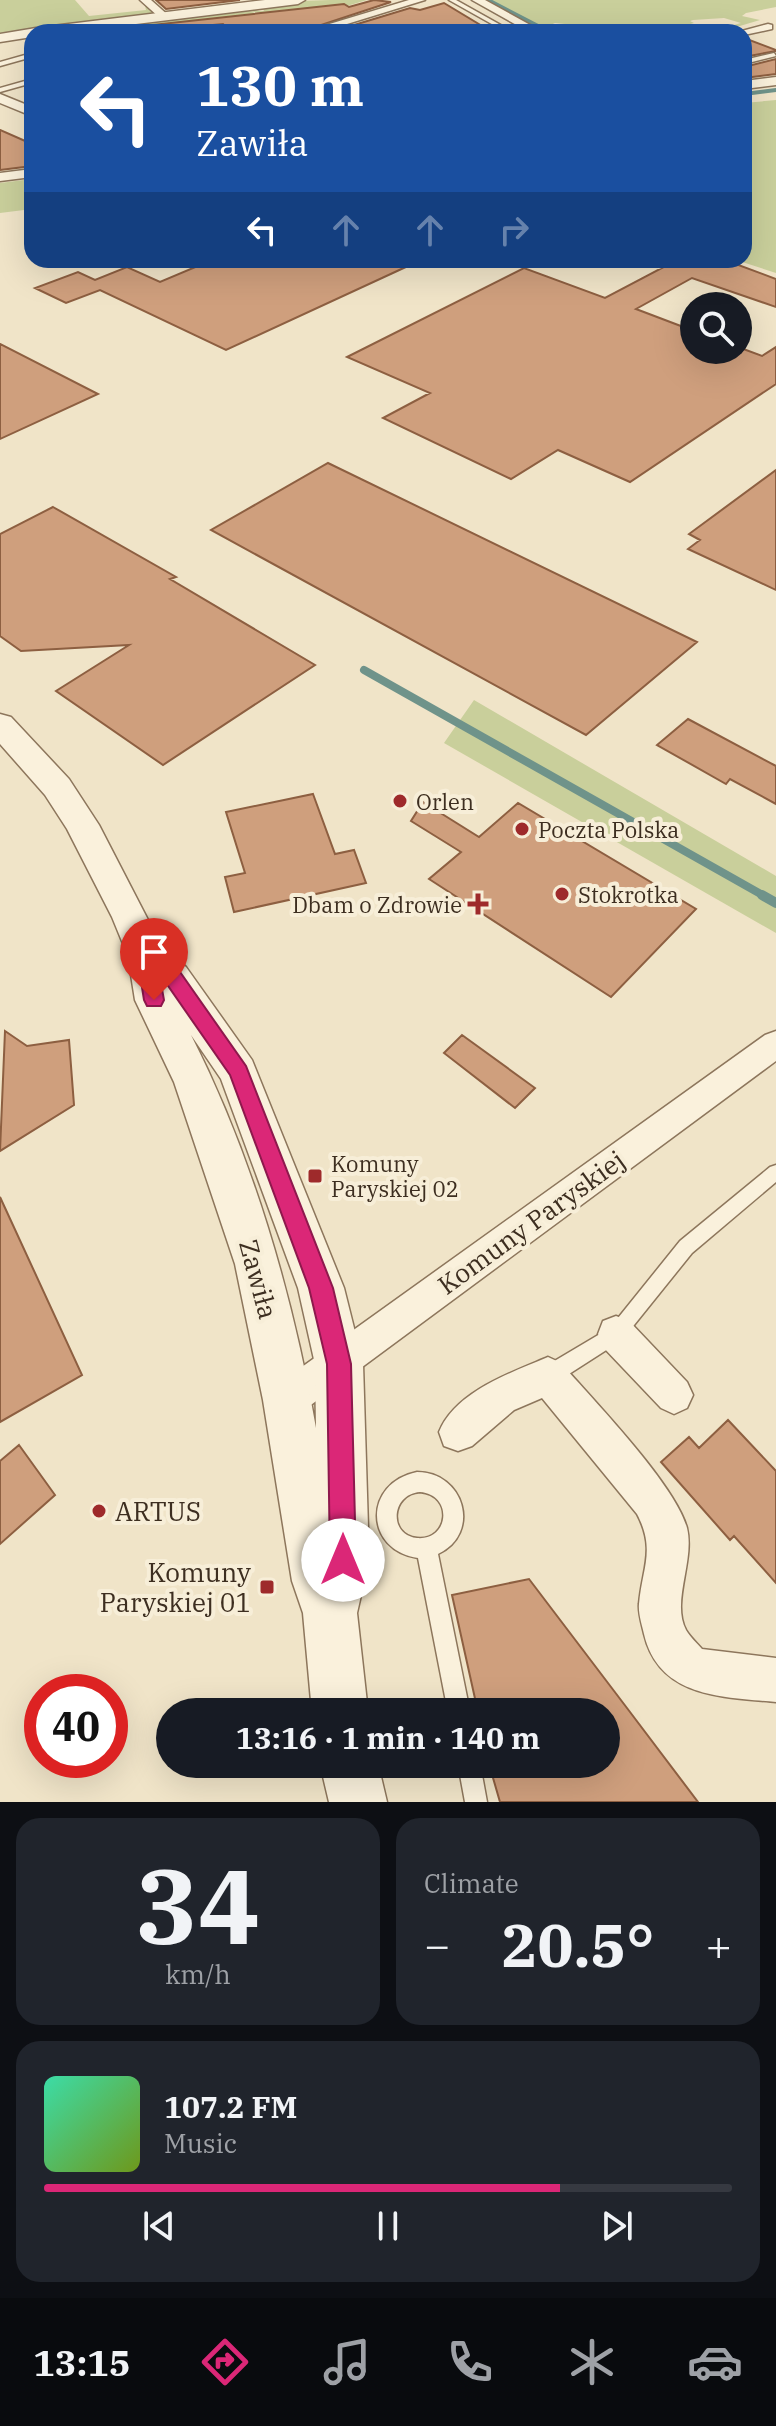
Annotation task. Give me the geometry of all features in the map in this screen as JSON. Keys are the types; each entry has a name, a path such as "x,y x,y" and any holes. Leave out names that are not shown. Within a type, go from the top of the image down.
{"street":[{"path":"145,0 164,16"},
{"path":"140,24 164,16 298,0"},
{"path":"340,24 420,0"},
{"path":"477,0 521,24"},
{"path":"752,30 768,27"},
{"path":"0,38 24,34"},
{"path":"752,84 776,81"},
{"path":"0,98 24,108"},
{"path":"13,116 24,113"},
{"path":"0,177 24,174"},
{"name":"Zawiła","path":"0,724 57,787 82,825 147,956 154,1000 194,1082 258,1264 287,1400 318,1581 330,1613 339,1698"},
{"name":"Zawiła","path":"147,956 173,978 238,1072 321,1288 339,1364 343,1560 330,1613"},
{"name":"Komuny Paryskiej","path":"287,1400 776,1044"},
{"path":"616,1334 674,1395"},
{"path":"458,1432 501,1397 548,1376 651,1500 667,1529 668,1567 659,1606 667,1640 689,1667 719,1675 776,1680"},
{"path":"352,1778 358,1802"}],"lane":[{"path":"452,0 496,24"},
{"path":"752,60 774,55"},
{"path":"0,64 24,57"},
{"path":"0,90 24,83"},
{"path":"548,1376 616,1334 686,1247 776,1172"},
{"path":"427,1550 456,1698"},
{"path":"472,1778 476,1802"}],"green space":[{"path":"0,0 75,0 89,16 146,10 145,6 156,12 155,16 93,24 24,24 24,33 0,36"},
{"path":"367,0 347,6 265,14 249,11 287,23 255,20 142,24 242,12 240,9 257,6 261,9 256,11 264,11 300,4 299,1"},
{"path":"484,0 776,0 776,7 742,16 760,20 747,24 724,18 693,20 690,21 694,23 690,24 531,24"},
{"path":"776,100 776,273 752,265 752,102"},
{"path":"24,180 24,210 0,213 0,183"},
{"path":"474,700 776,876 776,933 444,743"}],"building":[{"path":"156,0 240,0 166,9"},
{"path":"374,0 391,2 324,24 161,24 344,4 349,7"},
{"path":"444,3 479,24 357,24 410,8 420,10"},
{"path":"752,41 776,50 752,56"},
{"path":"776,59 776,74 752,77 752,65"},
{"path":"0,130 24,140 24,167 0,170"},
{"path":"125,268 160,282 193,268 404,268 226,350 100,290 66,303 35,288 78,272 95,280"},
{"path":"524,268 605,298 662,268 746,268 776,279 776,307 752,299 752,292 733,292 692,278 636,309 680,326 680,364 752,364 752,352 762,356 776,347 776,384 630,482 558,450 511,479 383,418 430,393 347,357"},
{"path":"0,344 98,394 0,439"},
{"path":"328,463 697,642 586,735 211,530"},
{"path":"776,470 776,590 688,549 700,540 689,534"},
{"path":"53,507 176,577 170,579 315,665 163,765 56,691 129,645 21,651 0,636 0,534"},
{"path":"688,719 776,766 776,804 730,779 726,784 657,745"},
{"path":"313,794 335,854 354,850 366,883 234,912 225,877 245,873 226,812"},
{"name":"Stokrotka","path":"423,802 479,837 518,803 696,909 611,997 429,879 461,852 411,821"},
{"path":"5,1031 27,1046 69,1040 74,1105 0,1151"},
{"path":"462,1035 535,1088 515,1108 444,1053"},
{"path":"0,1197 82,1375 0,1422"},
{"path":"728,1420 776,1471 776,1583 734,1536 730,1540 661,1462 689,1437 699,1448"},
{"path":"19,1445 55,1495 0,1544 0,1461"},
{"path":"529,1579 619,1698 475,1698 452,1595"},
{"path":"620,1699 698,1802 500,1802 493,1778 620,1778"}],"waterway":[{"path":"488,0 534,24"},
{"path":"752,93 776,90"},
{"path":"364,670 766,897"},
{"path":"762,895 776,903"}],"place":[{"name":"Orlen","path":"400,801"},
{"name":"Poczta Polska","path":"522,829"},
{"name":"Stokrotka","path":"562,894"},
{"name":"Dbam o Zdrowie","path":"478,904"},
{"name":"Komuny Paryskiej 02","path":"315,1176"},
{"name":"ARTUS","path":"99,1511"},
{"name":"Komuny Paryskiej 01","path":"267,1587"}],"route":[{"path":"154,1000 147,956 173,978 238,1072 321,1288 339,1364 343,1560"}]}
